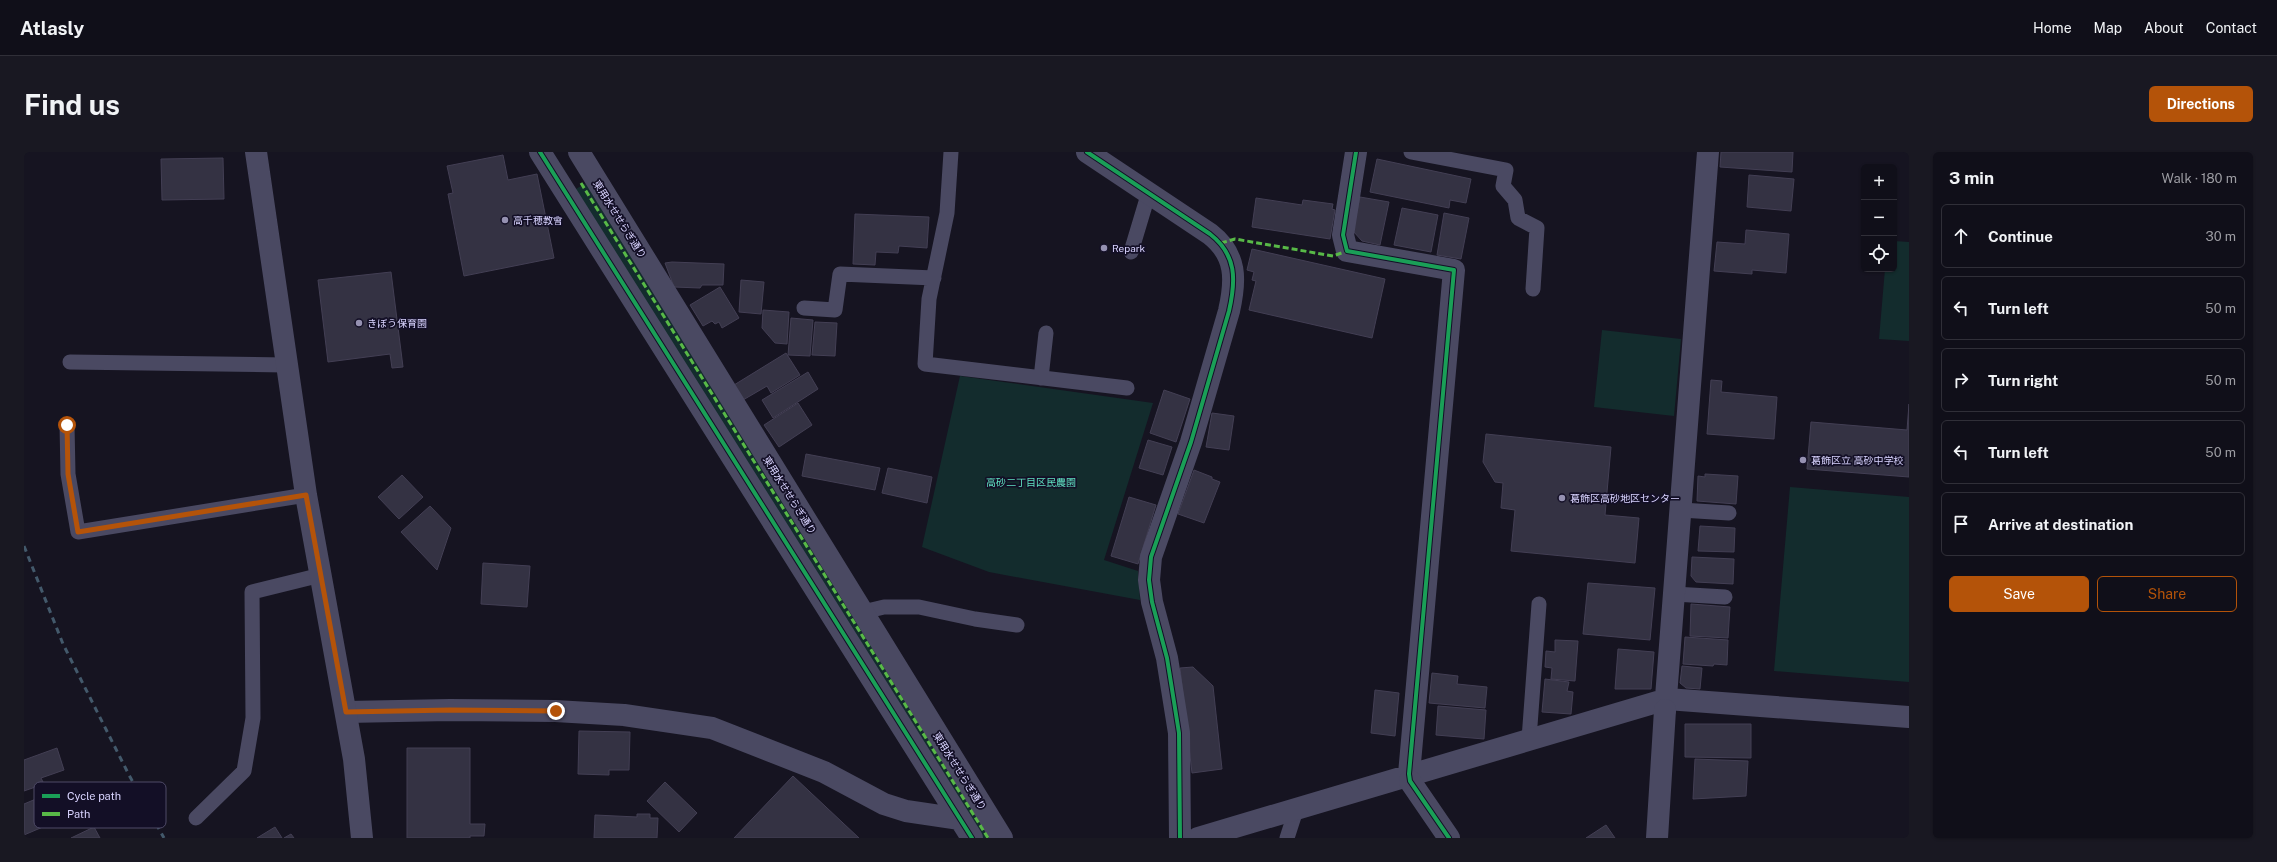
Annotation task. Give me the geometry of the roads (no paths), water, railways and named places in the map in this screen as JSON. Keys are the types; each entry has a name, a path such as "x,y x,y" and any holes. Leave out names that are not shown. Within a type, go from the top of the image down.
{"street":[{"path":"256,152 306,495 346,712 359,792 362,838"},
{"path":"540,152 972,838"},
{"name":"東用水せせらぎ通り","path":"579,152 1002,838"},
{"path":"1087,152 1149,192 1221,243 1228,254 1233,281 1229,312 1191,442 1151,557 1149,580 1152,602 1167,658 1179,733 1180,838"},
{"path":"1356,152 1343,235 1347,251 1454,270 1410,777 1449,838"},
{"path":"1657,838 1680,510 1708,152"},
{"path":"1198,838 1297,807 1410,777 1529,738 1666,705 1909,717"},
{"path":"346,712 450,710 556,711 624,715 712,728 824,772 884,804 906,811 960,819"}],"lane":[{"path":"951,152 947,213 929,299 925,364 1127,388"},
{"path":"1411,152 1506,170 1503,186 1515,200 1518,218 1537,228 1533,290"},
{"path":"1131,252 1149,192"},
{"path":"804,308 835,310 840,274 934,278"},
{"path":"1041,378 1046,333"},
{"path":"70,362 286,365"},
{"path":"67,425 68,474 78,532 306,495"},
{"path":"1680,510 1729,513"},
{"path":"196,818 244,771 253,718 252,592 321,575"},
{"path":"1674,594 1725,597"},
{"path":"1529,738 1539,604"},
{"path":"863,612 884,608 919,607 975,619 1017,625"},
{"path":"1287,838 1297,807"}],"railway":[{"path":"24,546 63,644 133,782"},
{"path":"158,828 164,838"}],"place":[{"name":"高千穂教會","path":"505,220"},
{"name":"Repark","path":"1104,248"},
{"name":"きぼう保育園","path":"359,323"},
{"name":"葛飾区立 高砂中学校","path":"1803,460"},
{"name":"葛飾区高砂地区センター","path":"1562,498"}],"park label":[{"name":"高砂二丁目区民農園","path":"1031,482"}]}
